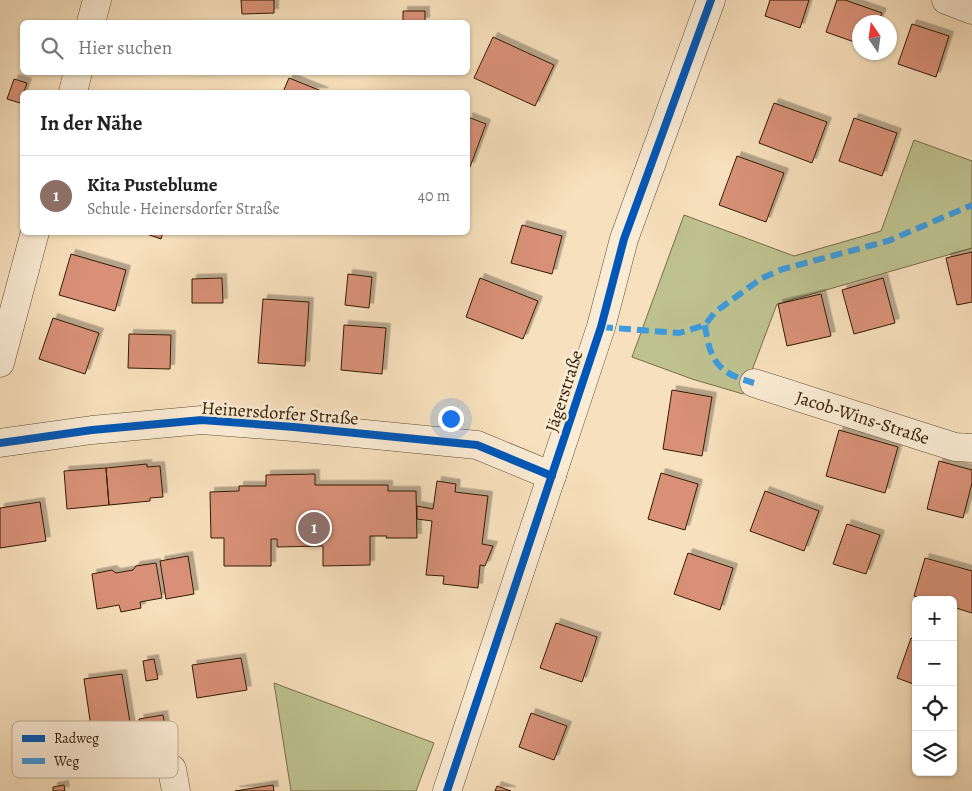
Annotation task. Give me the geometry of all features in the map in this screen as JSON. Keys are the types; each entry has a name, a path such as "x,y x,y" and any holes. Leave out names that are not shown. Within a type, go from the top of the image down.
{"street":[{"path":"93,20 98,0"},
{"name":"Jägerstraße","path":"447,791 601,327 624,239 711,0"},
{"path":"946,0 972,10"},
{"path":"74,90 77,75"},
{"path":"0,363 34,235"},
{"name":"Jacob-Wins-Straße","path":"754,383 956,447 972,448"},
{"name":"Heinersdorfer Straße","path":"0,443 92,430 202,420 477,445 552,476"}],"green space":[{"path":"914,140 972,161 972,248 777,304 743,394 692,379 632,357 684,215 794,256 881,231"},
{"path":"274,683 434,743 416,791 291,791"}],"building":[{"path":"241,0 274,0 274,13 242,14"},
{"path":"770,0 809,0 800,28 765,16"},
{"path":"837,0 845,0 882,13 881,15 852,15 852,41 826,32"},
{"path":"403,11 425,11 425,20 403,20"},
{"path":"912,24 949,36 936,77 898,64"},
{"path":"493,37 554,65 535,106 474,78"},
{"path":"289,78 319,90 284,90"},
{"path":"14,79 27,83 25,90 20,90 20,103 7,99"},
{"path":"774,103 827,122 812,163 759,143"},
{"path":"470,118 486,124 470,167"},
{"path":"854,118 897,133 882,176 839,161"},
{"path":"737,156 784,173 766,222 719,205"},
{"path":"522,225 562,236 552,274 511,263"},
{"path":"150,235 162,235 161,239"},
{"path":"972,252 972,302 957,305 946,258"},
{"path":"71,254 126,270 115,311 59,295"},
{"path":"348,274 372,277 369,308 345,305"},
{"path":"222,278 223,303 192,303 192,279"},
{"path":"480,278 538,301 523,339 466,317"},
{"path":"883,278 895,323 854,334 842,290"},
{"path":"821,294 831,336 787,346 778,304"},
{"path":"263,299 309,302 305,366 258,363"},
{"path":"53,318 99,333 85,374 39,359"},
{"path":"344,325 386,328 382,374 341,370"},
{"path":"129,334 171,335 170,369 128,368"},
{"path":"672,390 712,397 702,456 663,449"},
{"path":"839,430 898,447 885,493 826,476"},
{"path":"939,461 972,470 972,483 963,518 927,509"},
{"path":"147,464 147,467 160,466 163,497 150,498 150,501 109,505 106,468"},
{"path":"106,468 109,505 67,509 64,471"},
{"path":"661,473 698,484 685,530 648,519"},
{"path":"315,474 315,485 388,485 388,491 416,491 417,538 370,536 370,565 323,566 323,546 277,547 277,539 271,539 271,566 224,566 224,538 211,538 210,492 239,491 239,486 266,486 266,475"},
{"path":"437,481 456,484 455,492 488,496 482,544 493,546 485,566 480,565 478,588 443,584 444,576 426,575 432,521 417,519 417,506 433,509"},
{"path":"765,491 819,511 804,551 750,531"},
{"path":"40,502 46,541 0,548 0,508"},
{"path":"847,524 880,535 866,574 833,564"},
{"path":"688,553 733,568 720,610 674,594"},
{"path":"188,556 194,594 166,599 160,561"},
{"path":"925,558 972,571 972,613 957,608 957,596 914,596"},
{"path":"156,563 162,598 140,602 141,608 121,612 119,605 97,609 92,574 112,570 116,573 133,570 136,566"},
{"path":"556,623 597,637 582,682 540,668"},
{"path":"911,638 912,684 897,678"},
{"path":"241,658 247,690 197,698 192,665"},
{"path":"154,659 158,679 146,681 143,661"},
{"path":"122,674 130,721 90,721 84,679"},
{"path":"531,713 567,726 554,760 519,747"},
{"path":"163,715 164,721 139,721 139,719"},
{"path":"64,785 65,791 53,791 53,787"},
{"path":"273,785 274,791 235,791"},
{"path":"497,786 511,791 495,791"}],"marked path":[{"path":"601,327 679,333 705,325 715,312 762,278 783,269 888,241 972,205"},
{"path":"705,325 710,348 718,364 732,375 754,383"}],"cycle path":[{"path":"447,791 601,327 624,239 711,0"},
{"path":"0,443 92,430 202,420 477,445 552,476"}],"place":[{"name":"Kita Pusteblume","path":"314,528"}]}
